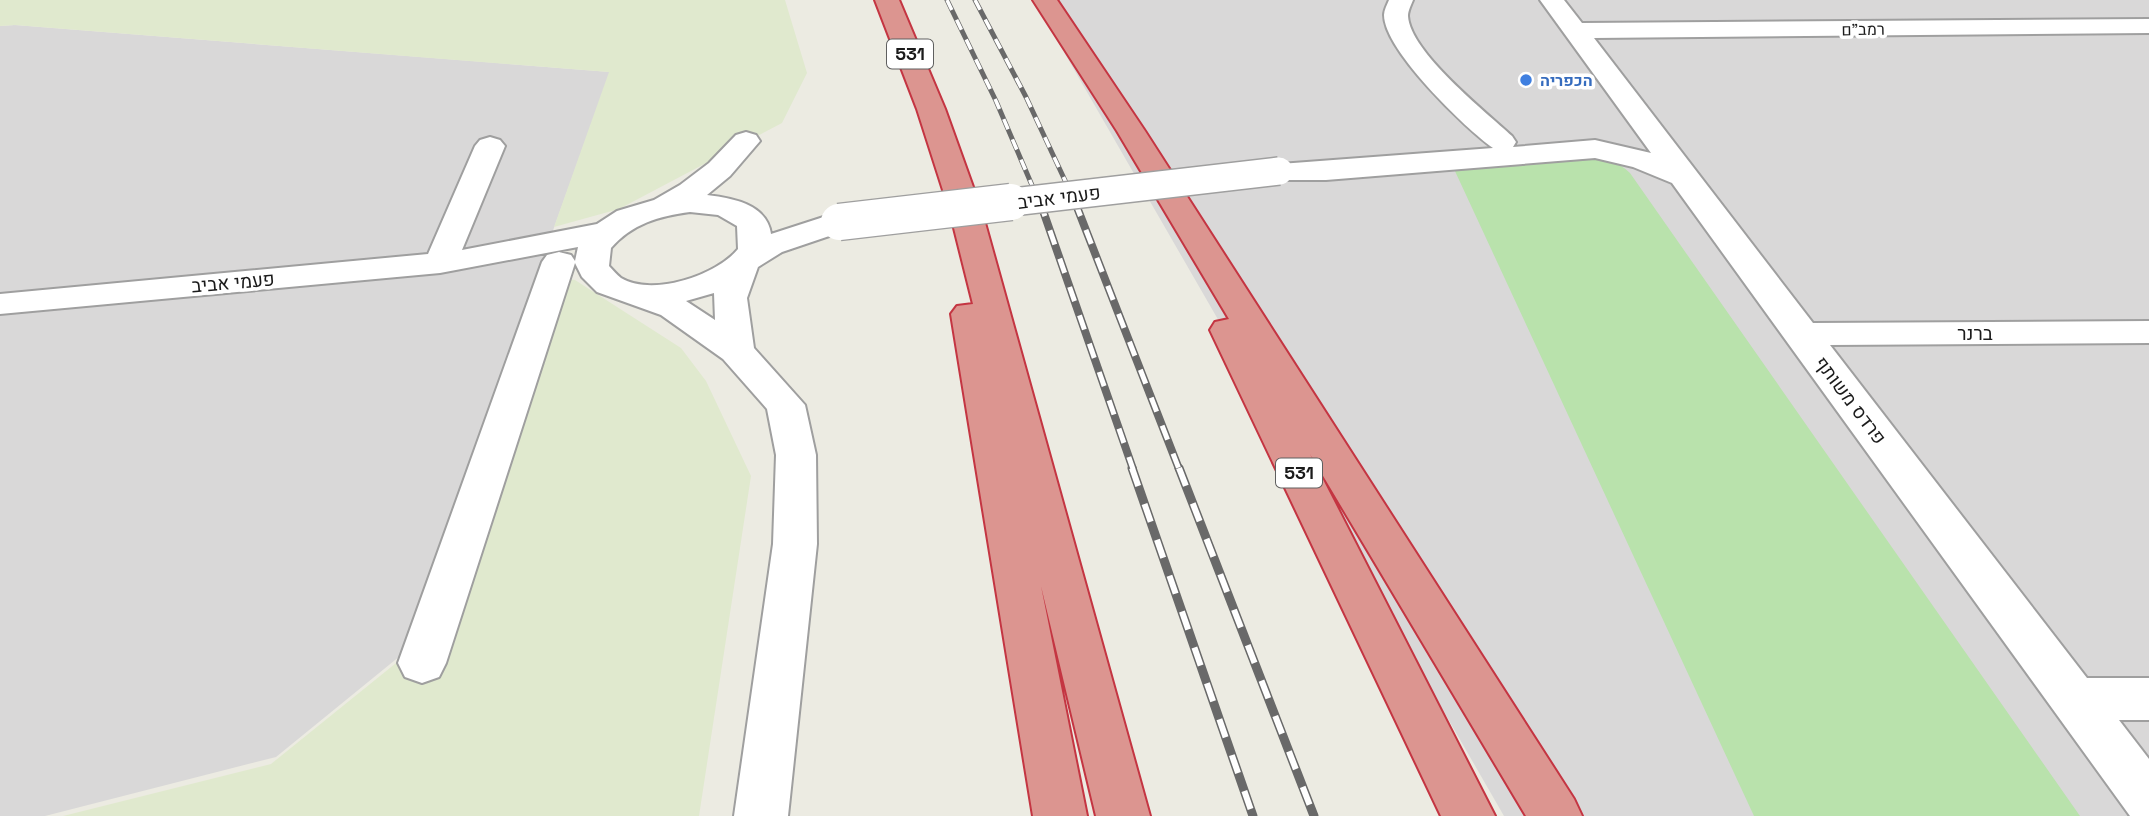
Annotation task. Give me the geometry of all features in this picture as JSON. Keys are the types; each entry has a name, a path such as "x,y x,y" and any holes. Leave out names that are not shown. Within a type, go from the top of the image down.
{"highway":[{"name":"531","path":"887,0 931,109 966,212 1123,816"},
{"name":"531","path":"1045,0 1130,131 1468,816"},
{"path":"931,109 1060,816"},
{"path":"1130,131 1555,816"}],"street":[{"path":"1401,0 1395,15 1401,38 1438,82 1502,142"},
{"name":"פרדס משותף","path":"1552,0 2149,800"},
{"name":"רמב\"ם","path":"1576,31 2149,26"},
{"name":"פעמי אביב","path":"1279,171 1320,161 1602,131 1620,127 1629,121 1635,112"},
{"path":"422,663 591,275 592,252 607,232 627,219 684,196 715,176 746,141 744,215 756,236 752,252 743,263 730,298 736,351"},
{"path":"453,261 490,146"},
{"name":"פעמי אביב","path":"651,209 671,205 709,204 744,215 839,222 1279,171 1326,171 1595,149 1619,153 1684,177"},
{"name":"פעמי אביב","path":"453,261 591,275 635,293 677,293 719,280 770,245 839,222"},
{"name":"פעמי אביב","path":"0,304 453,261 607,232"},
{"path":"591,275 673,308 736,351 786,405 796,455 795,544 761,816"},
{"name":"ברנר","path":"1802,334 2149,332"},
{"path":"2074,699 2149,699"}],"shaded area":[{"path":"1034,0 2149,0 2149,816 1504,816"},
{"path":"15,25 610,72 400,656 276,757 45,816 0,816 0,26"}],"green space":[{"path":"0,0 785,0 807,73 782,123 619,209 554,227 609,72 15,25 0,26"},
{"path":"1576,159 1611,162 1630,173 2080,816 1754,816 1454,169"},
{"path":"536,274 575,280 681,348 706,381 751,476 699,816 63,816 271,764 406,655"}],"railway":[{"path":"947,0 996,101 1040,204"},
{"path":"975,0 1026,97 1076,204"},
{"path":"1040,202 1133,469"},
{"path":"1075,202 1179,469"},
{"path":"1132,468 1253,816"},
{"path":"1179,468 1314,816"}],"place":[{"name":"הכפריה","path":"1526,80"}]}
